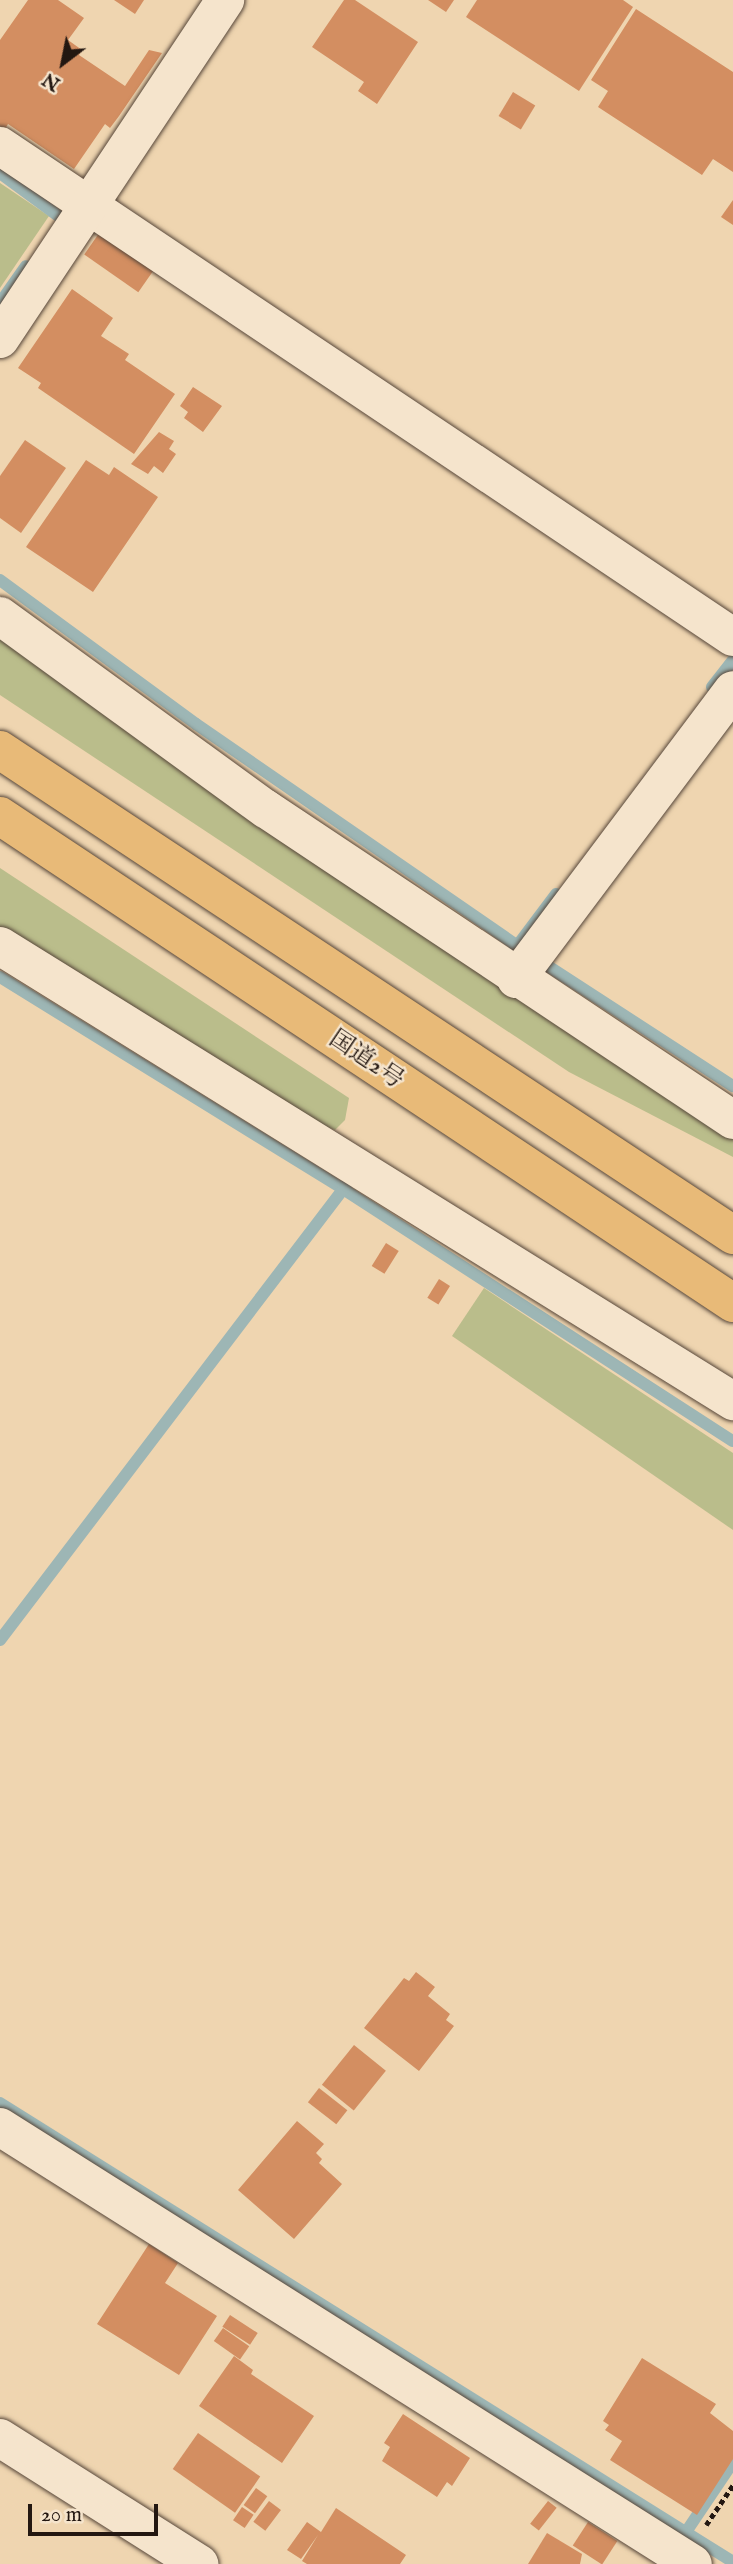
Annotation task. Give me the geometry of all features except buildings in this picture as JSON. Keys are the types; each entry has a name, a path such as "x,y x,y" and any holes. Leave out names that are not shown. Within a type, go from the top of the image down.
{"highway":[{"path":"0,750 733,1235"},
{"name":"国道2号","path":"0,816 733,1303"}],"street":[{"path":"0,339 87,204 225,0"},
{"path":"0,146 733,637"},
{"path":"0,616 266,809 516,979 733,1120"},
{"path":"516,979 733,690"},
{"path":"0,946 733,1401"},
{"path":"0,2127 697,2549"},
{"path":"0,2438 199,2564"}],"path":[{"path":"697,2549 733,2485"}],"green space":[{"path":"0,183 49,216 0,288"},
{"path":"0,638 733,1139 733,1157 569,1072 0,695"},
{"path":"0,868 349,1098 345,1120 335,1130 322,1125 0,929"},
{"path":"484,1288 733,1453 733,1530 452,1336"}],"waterway":[{"path":"0,173 60,217"},
{"path":"0,303 26,266"},
{"path":"0,580 196,724 525,951"},
{"path":"712,687 733,660"},
{"path":"514,950 556,894"},
{"path":"548,966 733,1086"},
{"path":"0,977 343,1189 733,1441"},
{"path":"0,1640 347,1184"},
{"path":"0,2103 733,2562"},
{"path":"686,2532 733,2462"}]}
